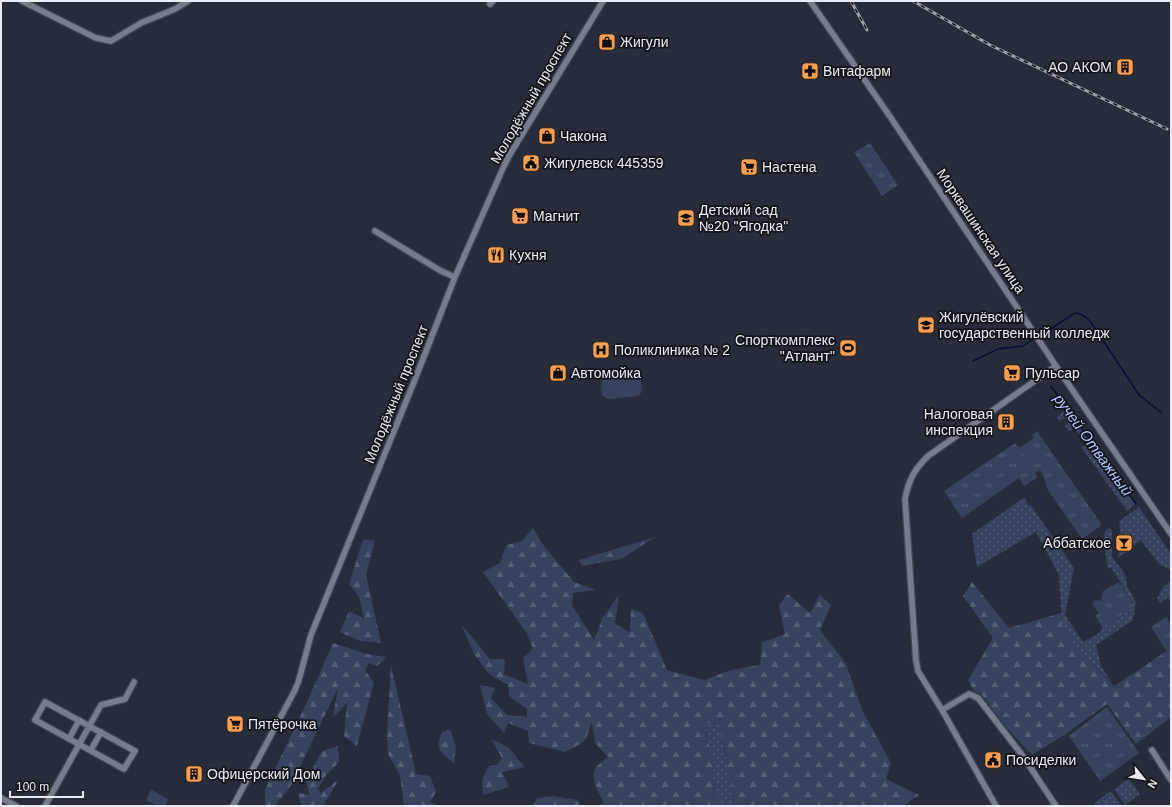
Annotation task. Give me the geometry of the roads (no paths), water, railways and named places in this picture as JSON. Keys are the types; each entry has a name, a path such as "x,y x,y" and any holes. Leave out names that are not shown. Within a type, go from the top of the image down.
{"street":[{"path":"22,1 96,38 111,40 141,23 175,9 188,1"},
{"name":"Молодёжный проспект","path":"233,806 286,708 298,682 311,635 456,277 509,156 603,1"},
{"name":"Морквашинская улица","path":"810,1 891,118 1056,366 1171,534"},
{"path":"375,231 441,271 456,277"},
{"path":"996,806 942,710 918,671 905,499 909,481 920,464 928,456 1056,366"},
{"path":"45,806 101,705 125,699 134,682"},
{"path":"942,710 969,694 978,698 1022,755 1056,806"},
{"path":"45,702 79,720 135,750 124,769 35,720 45,702"},
{"path":"69,739 79,720"},
{"path":"91,750 101,732"},
{"path":"1152,750 1171,780"},
{"path":"1,798 16,806"}],"waterway":[{"name":"ручей Отважный","path":"1038,337 1075,313 1083,316 1091,322 1139,395 1162,413"},
{"name":"ручей Отважный","path":"973,361 998,349 1023,346 1035,338"},
{"name":"ручей Отважный","path":"1051,386 1136,504"}],"railway":[{"path":"851,1 867,30"},
{"path":"913,1 990,45 1167,129"}],"place":[{"name":"Жигули","path":"607,42"},
{"name":"АО АКОМ","path":"1125,67"},
{"name":"Витафарм","path":"810,71"},
{"name":"Чакона","path":"547,136"},
{"name":"Жигулевск 445359","path":"531,163"},
{"name":"Настена","path":"749,167"},
{"name":"Магнит","path":"520,216"},
{"name":"Детский сад №20 \"Ягодка\"","path":"686,218"},
{"name":"Кухня","path":"496,255"},
{"name":"Жигулёвский государственный колледж","path":"926,325"},
{"name":"Спорткомплекс \"Атлант\"","path":"848,348"},
{"name":"Поликлиника № 2","path":"601,350"},
{"name":"Автомойка","path":"558,373"},
{"name":"Пульсар","path":"1012,373"},
{"name":"Налоговая инспекция","path":"1006,422"},
{"name":"Аббатское","path":"1124,543"},
{"name":"Пятёрочка","path":"235,724"},
{"name":"Посиделки","path":"993,760"},
{"name":"Офицерский Дом","path":"194,774"}]}
